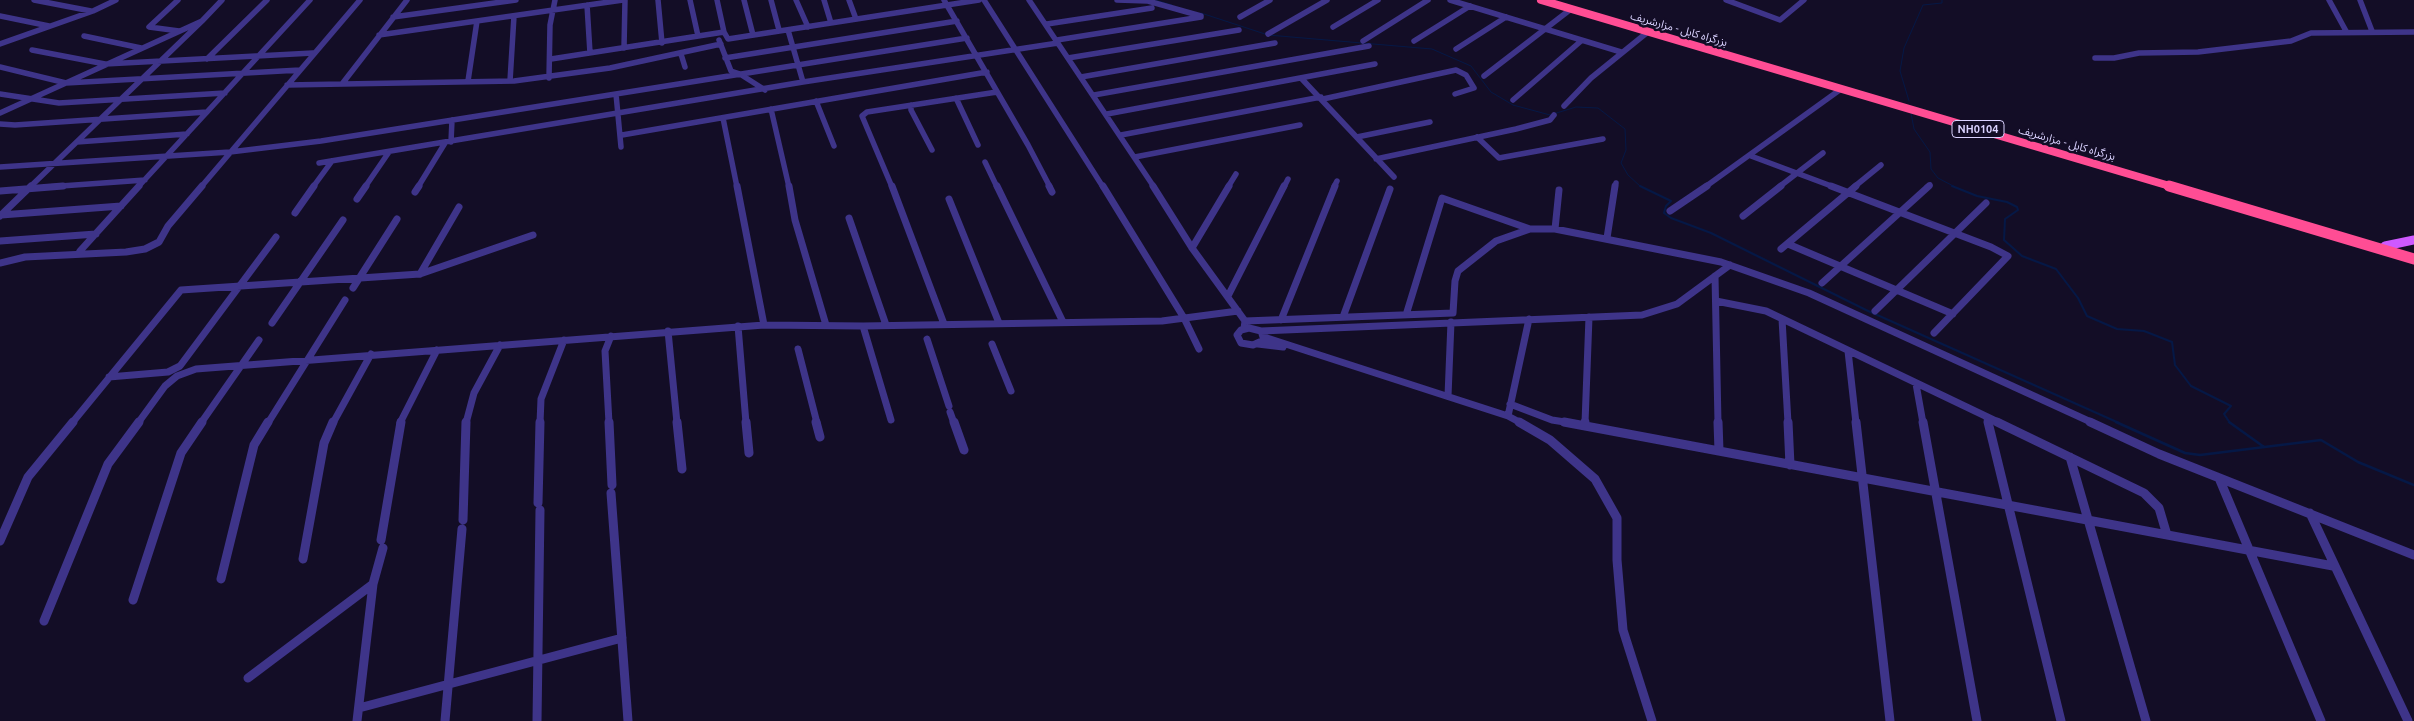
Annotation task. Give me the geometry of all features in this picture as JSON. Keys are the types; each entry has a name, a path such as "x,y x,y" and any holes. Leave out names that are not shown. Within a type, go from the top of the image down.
{"highway":[{"name":"بزرگراه کابل - مزارشریف","path":"1542,0 2414,259"},
{"name":"بزرگراه کابل - مزارشریف","path":"1560,0 2414,254"}],"main road":[{"path":"2385,246 2414,240"}],"street":[{"path":"34,0 93,11"},
{"path":"0,44 93,11 116,0"},
{"path":"178,0 149,27 179,31"},
{"path":"0,215 123,99 139,80 222,0"},
{"path":"207,60 267,0"},
{"path":"80,252 310,0"},
{"path":"0,263 14,258 102,254 152,246 159,242 168,226 313,53 360,0"},
{"path":"342,84 393,17 407,0 411,0"},
{"path":"393,17 516,0"},
{"path":"549,78 551,59 550,26 555,0"},
{"path":"379,35 624,0 624,48"},
{"path":"658,0 662,43"},
{"path":"690,0 698,36"},
{"path":"717,0 724,32 728,39 856,19 945,2 979,0"},
{"path":"744,0 753,35"},
{"path":"771,0 779,30"},
{"path":"796,0 808,26"},
{"path":"824,0 831,23"},
{"path":"849,0 856,19"},
{"path":"984,0 1079,148 1184,318 1199,349"},
{"path":"1029,0 1121,135 1192,248 1238,311 1245,325 1294,348 1508,416 1550,440 1594,479 1617,518 1617,560 1623,630 1652,721"},
{"path":"320,163 765,90 803,82 1058,42 1202,16 1148,1 1117,0"},
{"path":"1240,17 1270,0"},
{"path":"1268,34 1327,0"},
{"path":"1333,26 1378,0"},
{"path":"1363,40 1428,0"},
{"path":"1450,0 1621,52"},
{"path":"1726,0 1780,20 1804,0"},
{"path":"1742,6 1750,0"},
{"path":"2329,0 2346,31"},
{"path":"2360,0 2372,31"},
{"path":"945,2 987,72 1052,192"},
{"path":"587,5 590,53"},
{"path":"1414,41 1470,6"},
{"path":"1047,24 1152,8"},
{"path":"1484,76 1570,9"},
{"path":"0,16 49,26"},
{"path":"510,81 514,16"},
{"path":"1456,49 1506,17"},
{"path":"0,113 202,21"},
{"path":"468,82 477,21"},
{"path":"725,58 957,21"},
{"path":"788,30 803,82"},
{"path":"1068,58 1239,30"},
{"path":"1564,106 1621,52 1649,31"},
{"path":"2095,58 2114,58 2139,53 2198,52 2291,41 2312,33 2346,31 2414,32"},
{"path":"551,59 724,32"},
{"path":"717,33 731,71 740,74 765,90"},
{"path":"84,36 141,48"},
{"path":"0,38 11,39"},
{"path":"0,167 230,152 321,141 967,38"},
{"path":"1512,100 1581,41"},
{"path":"1081,77 1275,43"},
{"path":"287,85 510,81 549,78 681,54 720,44"},
{"path":"1094,95 1369,46"},
{"path":"32,50 105,64 313,53"},
{"path":"681,54 685,67"},
{"path":"1107,114 1375,64"},
{"path":"0,67 66,83 300,70"},
{"path":"1121,135 1322,98 1456,70 1466,75 1474,88 1455,94"},
{"path":"622,135 987,72"},
{"path":"1301,78 1322,98 1394,177"},
{"path":"1670,211 1751,156 1841,89"},
{"path":"944,324 880,156 862,116 867,112 997,92"},
{"path":"0,94 29,100 59,103 225,93"},
{"path":"616,94 622,135 621,147"},
{"path":"956,98 978,145"},
{"path":"816,102 834,146"},
{"path":"911,105 911,110 932,150"},
{"path":"771,109 781,147 795,220 826,326"},
{"path":"0,124 207,112"},
{"path":"1376,159 1550,120 1554,115"},
{"path":"723,118 764,325"},
{"path":"414,192 448,142 452,120"},
{"path":"1357,137 1430,122"},
{"path":"1135,157 1300,125"},
{"path":"77,142 187,134"},
{"path":"1477,137 1499,158 1603,139"},
{"path":"357,199 389,152"},
{"path":"1743,216 1823,154"},
{"path":"1751,156 2008,256 1934,333"},
{"path":"294,213 332,161"},
{"path":"985,162 1063,322"},
{"path":"1781,249 1849,194 1881,165"},
{"path":"1192,248 1236,174"},
{"path":"1228,296 1288,179"},
{"path":"0,191 145,180"},
{"path":"1281,320 1337,181"},
{"path":"1607,238 1616,183"},
{"path":"1822,283 1930,184"},
{"path":"1342,317 1390,189"},
{"path":"1555,229 1559,190"},
{"path":"1406,315 1442,198 1530,229 1555,229 1607,238 1730,265 1809,293 2159,454 2414,555"},
{"path":"949,199 999,323"},
{"path":"1875,311 1986,203"},
{"path":"0,215 121,206"},
{"path":"420,274 459,207"},
{"path":"848,218 886,325"},
{"path":"354,288 397,219"},
{"path":"272,323 342,220"},
{"path":"1294,348 1258,344 1249,345 1238,340 1237,335 1245,325 1281,320 1453,313 1455,282 1458,271 1496,241 1530,229"},
{"path":"0,241 96,234"},
{"path":"0,542 28,477 181,290 420,274 533,235"},
{"path":"109,378 168,372 180,366 276,237"},
{"path":"1788,244 1952,314"},
{"path":"1263,334 1451,322 1642,315 1677,304 1730,265"},
{"path":"1715,276 1719,451"},
{"path":"221,579 254,445 345,300"},
{"path":"1716,301 1756,308 1782,319 2144,493 2159,508 2168,535"},
{"path":"44,621 108,464 165,386 177,376 196,369 738,326 1162,321 1238,311"},
{"path":"1585,426 1589,317"},
{"path":"1508,416 1529,319"},
{"path":"1782,319 1790,464"},
{"path":"1448,396 1451,322"},
{"path":"738,326 749,453"},
{"path":"863,326 890,420"},
{"path":"668,331 682,469"},
{"path":"1258,344 1263,334"},
{"path":"611,336 605,351 605,359 628,721"},
{"path":"927,339 964,450"},
{"path":"133,600 181,453 259,340"},
{"path":"537,721 541,399 564,340"},
{"path":"992,344 1012,391"},
{"path":"445,721 462,525 466,419 474,393 500,345"},
{"path":"798,349 820,437"},
{"path":"357,721 373,584 382,544 399,426 437,350"},
{"path":"1848,351 1890,721"},
{"path":"303,559 324,443 330,428 371,354"},
{"path":"1916,384 1976,721"},
{"path":"1510,404 1552,420 2333,566"},
{"path":"1987,418 2060,721"},
{"path":"2070,457 2146,721"},
{"path":"2219,478 2321,721"},
{"path":"2310,513 2333,566 2408,721"},
{"path":"248,678 373,584"},
{"path":"359,708 622,638"}],"waterway":[{"path":"1155,0 1172,5"},
{"path":"1909,101 1900,71 1904,48 1923,5 1942,3 1942,0"},
{"path":"1201,13 1268,35 1432,49 1471,66 1491,92 1513,105 1550,115 1576,107 1598,108 1625,129 1626,150 1621,163 1628,175 1641,187"},
{"path":"1911,113 1914,129 1930,152 1931,169 1938,178 1955,187"},
{"path":"1640,186 1671,201 1666,206 1664,213 1671,218 1711,233 1866,310 2119,423"},
{"path":"1952,186 1977,196 2007,202 2017,207 2018,210 2005,219 2004,240 2022,256 2056,269 2078,298 2087,316 2117,329 2144,331 2172,342 2175,365 2191,386 2231,406 2224,414 2230,422"},
{"path":"2116,422 2185,453 2200,455 2321,440 2358,462 2414,485"},
{"path":"2230,422 2264,447"}]}
